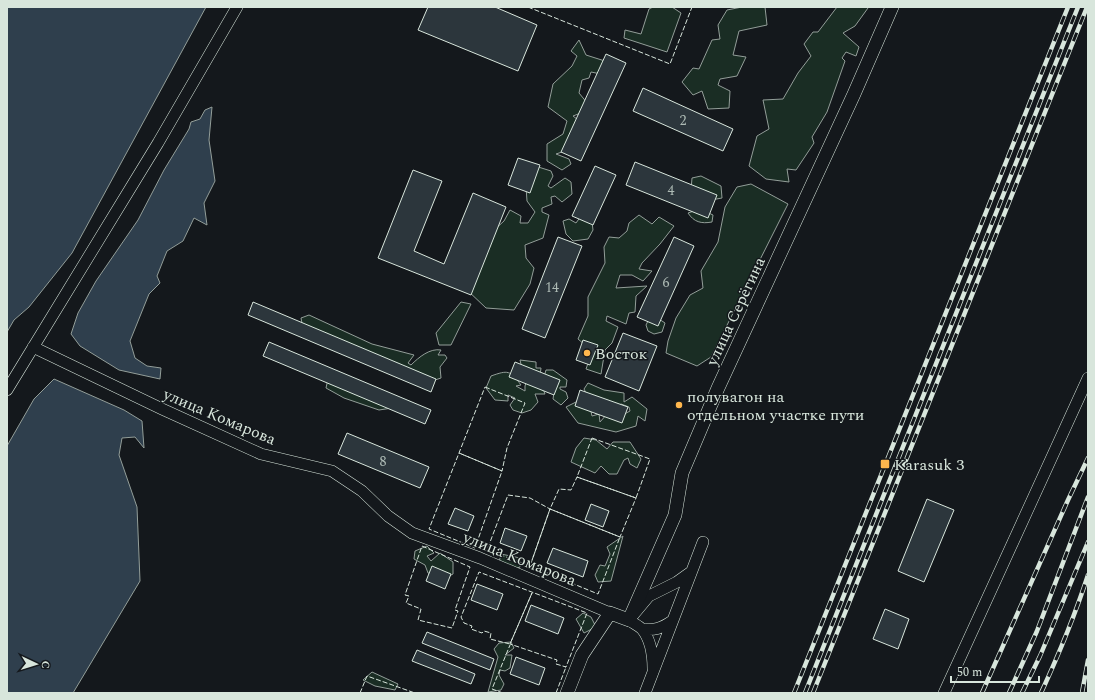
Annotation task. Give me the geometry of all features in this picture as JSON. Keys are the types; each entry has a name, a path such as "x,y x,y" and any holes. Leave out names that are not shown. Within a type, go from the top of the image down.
{"street":[{"path":"7,390 158,143 237,7"},
{"name":"улица Серёгина","path":"630,620 675,515 682,473 718,388 854,94 892,7"},
{"name":"улица Комарова","path":"33,347 260,454 332,471 362,491 388,516 412,533 480,558 610,613"},
{"path":"944,693 1088,378"},
{"path":"645,693 703,542"},
{"path":"630,620 649,596 677,582 691,572"},
{"path":"567,693 582,655 610,613 630,620 642,629 650,642 653,659 653,673"},
{"path":"642,629 662,629 672,621"}],"green space":[{"path":"653,7 672,7 681,13 667,52 624,38 625,30 641,34 649,9"},
{"path":"742,7 765,7 767,25 739,31 733,55 746,57 737,76 720,79 718,85 730,91 729,108 708,109 702,91 693,95 682,82 693,68 699,69 712,40 720,39 718,25 727,10"},
{"path":"837,7 868,8 855,26 843,33 859,47 856,56 846,52 842,58 845,61 827,112 812,137 814,143 796,170 787,169 789,182 766,179 749,166 757,136 769,129 763,100 783,99 798,73 811,56 804,44 813,32 818,32"},
{"path":"579,40 586,55 608,62 601,74 591,72 589,78 582,80 579,93 588,104 586,111 573,116 582,123 577,147 556,154 569,159 571,164 562,170 547,161 547,144 563,134 567,121 548,107 553,84 572,66 577,56 571,51"},
{"path":"532,165 551,171 553,176 548,186 551,188 565,178 571,182 572,194 562,202 555,196 551,197 552,204 542,208 542,212 549,215 543,238 525,245 526,258 534,268 530,284 514,310 486,308 466,289 493,231 504,221 510,210 521,216 520,223 528,223 535,212 527,201 526,187"},
{"path":"701,176 721,186 722,198 711,200 691,190 692,178"},
{"path":"751,184 788,204 711,357 697,366 666,353 668,341 676,318 690,295 703,288 701,271 718,242 725,207 737,187"},
{"path":"700,209 713,215 712,222 698,222 688,213"},
{"path":"639,215 652,224 659,217 674,226 642,263 639,269 652,271 643,281 632,275 620,275 616,288 647,286 636,296 635,312 629,313 626,324 607,316 606,321 618,327 612,343 605,350 601,374 586,369 589,359 589,352 578,339 588,316 588,297 605,263 604,247 609,237 619,238 627,231 629,223"},
{"path":"581,216 592,222 593,230 588,239 573,241 566,234 563,221 569,219 576,223"},
{"path":"461,302 471,304 451,345 439,345 436,333"},
{"path":"309,315 372,344 414,355 408,363 411,365 421,356 433,350 441,350 438,355 445,355 447,358 440,367 441,378 432,381 303,329 301,318"},
{"path":"656,317 665,323 662,332 654,334 648,331 646,325 649,319"},
{"path":"520,360 536,362 536,368 541,368 540,376 544,377 546,370 553,370 567,380 566,387 560,387 560,389 566,392 568,398 561,405 553,399 555,386 542,386 545,394 535,394 538,402 531,410 522,413 513,410 510,405 515,398 508,395 508,401 495,400 486,388 491,376 497,374 505,372 511,374 521,385 516,386 525,391 527,380 524,377"},
{"path":"328,379 392,408 379,410 344,398 326,388"},
{"path":"588,383 604,390 624,393 624,402 632,397 647,409 645,421 638,416 636,426 616,432 578,423 566,407 582,399 590,407 592,416 599,414 600,422 607,414 617,418 630,411 629,407 621,404 613,410 589,399 584,389"},
{"path":"584,438 596,440 607,449 613,442 630,442 641,459 637,468 630,464 628,458 624,460 617,474 609,474 601,466 595,473 571,462 576,448"},
{"path":"623,536 611,581 598,582 595,575 600,565 605,566 610,554 607,547"},
{"path":"427,546 434,553 427,556 431,561 440,553 453,562 453,574 444,579 428,573 425,565 414,559 415,551"},
{"path":"501,554 520,558 520,567 506,573 498,567"},
{"path":"583,613 591,617 596,627 584,633 576,619"},
{"path":"511,642 514,648 505,655 512,655 510,668 505,671 500,670 499,675 504,684 501,690 488,692 498,657 494,649 499,643"},
{"path":"372,672 398,684 395,690 375,686 363,680"}],"water":[{"path":"7,7 206,7 72,253 29,307 14,320 7,332"},
{"path":"212,107 209,140 215,181 204,203 207,225 194,218 183,241 167,251 157,276 160,283 149,294 130,341 135,358 147,366 161,368 160,379 119,370 80,346 71,334 78,313 96,281 138,220 164,170 189,129 191,122 200,119 205,110"},
{"path":"54,379 124,410 142,421 144,448 135,437 122,438 119,455 137,507 140,581 73,693 7,693 7,446 34,399"}],"building":[{"path":"428,7 495,7 537,25 518,71 418,30"},
{"path":"606,54 626,63 581,161 561,152"},
{"path":"643,88 733,129 723,151 633,111"},
{"path":"518,158 540,165 530,193 508,185"},
{"path":"635,162 717,195 708,218 626,185"},
{"path":"595,166 616,175 593,225 572,216"},
{"path":"413,170 442,181 414,251 444,264 473,193 506,207 471,295 378,258"},
{"path":"558,237 582,246 545,338 522,329"},
{"path":"674,237 694,246 658,326 637,317"},
{"path":"253,302 436,379 431,392 248,315"},
{"path":"623,333 657,346 639,391 605,377"},
{"name":"Восток","path":"583,340 598,345 590,365 576,360"},
{"path":"269,342 431,410 425,424 263,356"},
{"path":"515,362 560,380 554,395 509,377"},
{"path":"580,390 628,407 622,423 575,406"},
{"path":"347,433 429,467 420,488 338,454"},
{"path":"927,499 954,510 924,582 898,571"},
{"path":"591,504 609,511 603,527 585,520"},
{"path":"455,508 474,516 468,531 448,524"},
{"path":"505,528 527,536 521,551 500,543"},
{"path":"553,548 588,561 583,577 547,563"},
{"path":"432,566 451,574 445,589 426,581"},
{"path":"477,584 503,594 497,610 471,600"},
{"path":"531,605 564,618 558,634 525,621"},
{"path":"885,609 909,619 898,649 873,639"},
{"path":"427,632 494,659 490,670 422,643"},
{"path":"417,650 475,674 471,684 412,661"},
{"path":"516,657 545,668 539,685 510,674"}],"railway":[{"path":"794,693 1068,7"},
{"path":"805,693 1078,7"},
{"path":"813,693 1087,7"},
{"path":"982,693 1088,458"},
{"path":"1009,693 1037,631 1088,497"},
{"path":"1022,693 1040,656 1088,542"},
{"path":"1041,693 1078,605 1088,575"},
{"path":"1082,693 1088,660"}],"fence":[{"path":"528,7 670,64 692,7"},
{"path":"485,387 525,403 507,448 502,471 459,453 485,387"},
{"path":"592,438 650,459 636,498 577,477 592,438"},
{"path":"459,453 502,471 475,548 429,529 459,453"},
{"path":"550,509 620,537 598,594 530,566 550,509 559,489 571,490 577,477 636,498 620,537 550,509"},
{"path":"508,495 530,498 550,509 530,566 487,550 508,495"},
{"path":"422,546 470,567 455,610 458,611 452,628 418,620 421,609 406,603 409,596 405,595 422,546"},
{"path":"532,593 510,644 490,639 491,633 484,631 482,633 471,629 472,626 464,623 461,617 479,572 587,613 566,667 556,664 557,660 510,644 532,593"},
{"path":"503,693 492,689 510,645"},
{"path":"556,693 565,667"},
{"path":"360,693 367,676 415,693"}],"place":[{"name":"Восток","path":"587,353"},
{"name":"полувагон на отдельном участке пути","path":"679,405"},
{"name":"Karasuk 3","path":"885,464"}]}
